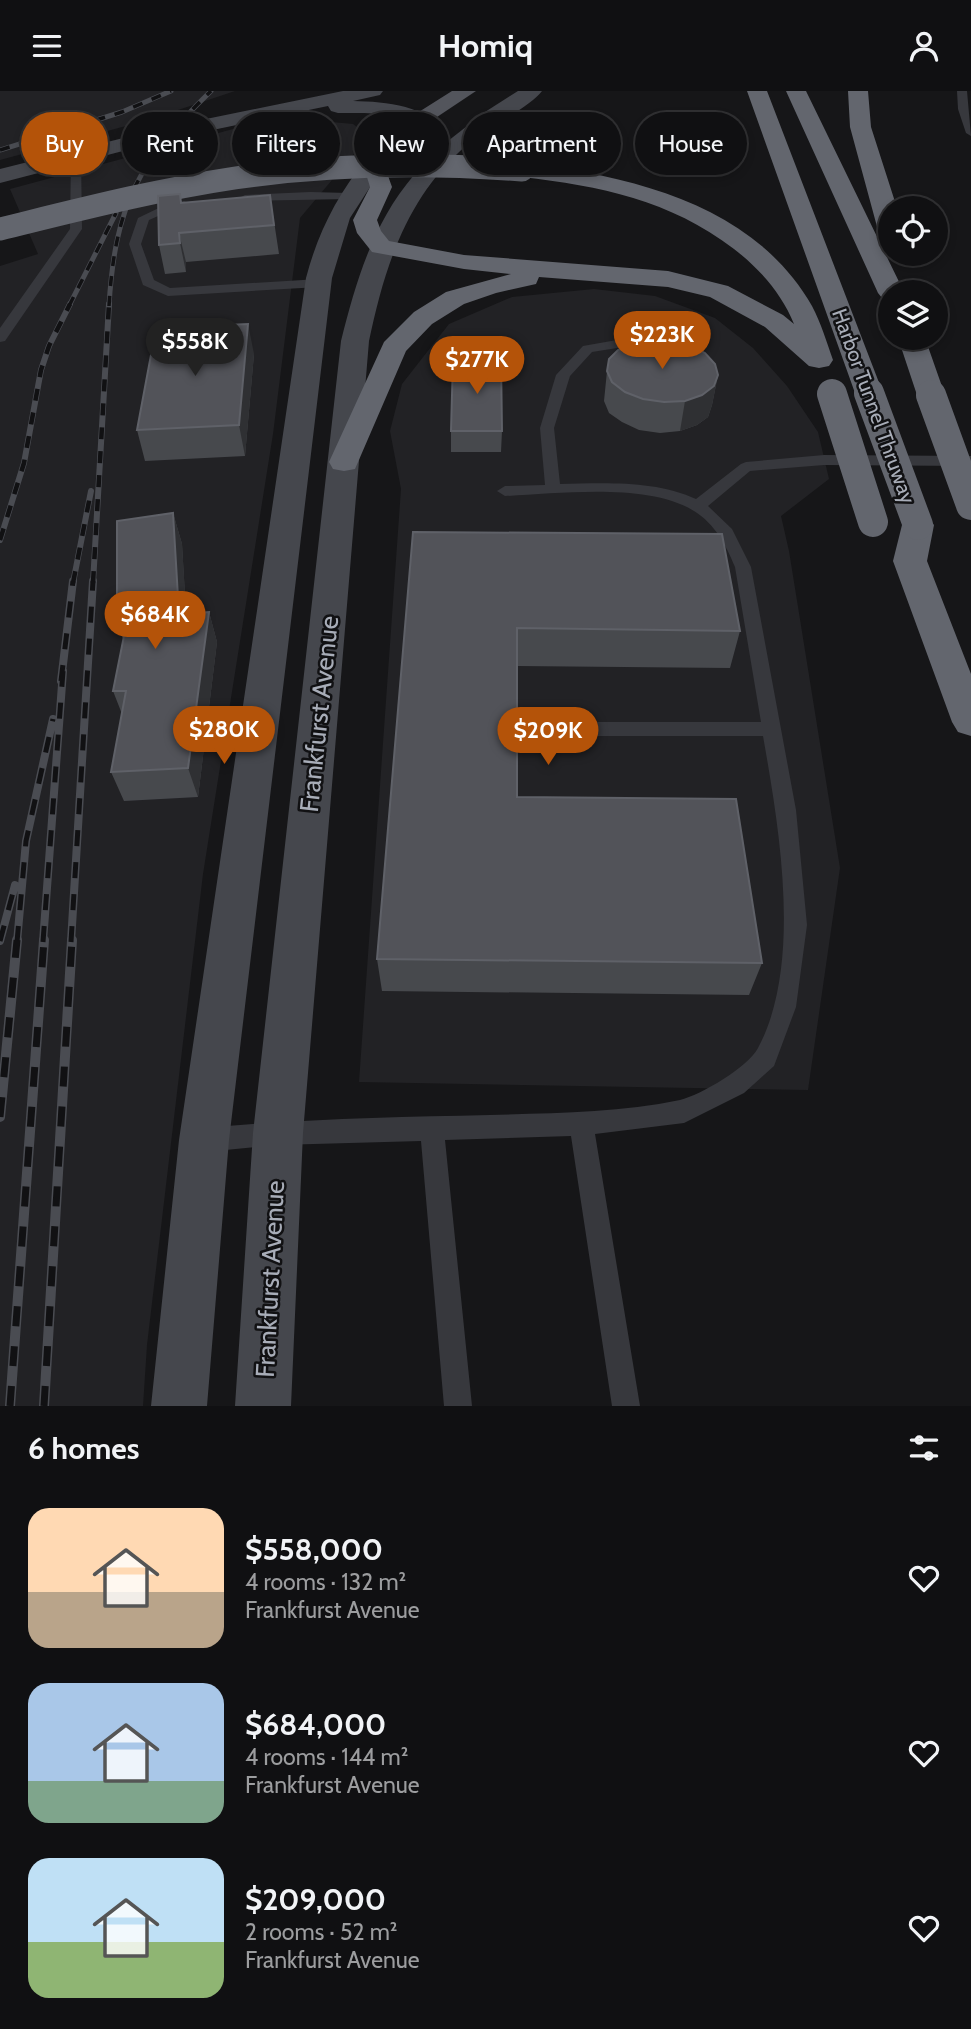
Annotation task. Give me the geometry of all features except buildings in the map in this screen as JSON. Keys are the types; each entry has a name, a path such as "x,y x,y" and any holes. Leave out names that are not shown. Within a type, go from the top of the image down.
{"highway":[{"name":"Harbor Tunnel Thruway","path":"757,91 918,525 910,561"},
{"path":"796,91 885,280"},
{"path":"858,91 860,127 881,196"},
{"path":"0,229 151,193 278,173 407,166 522,170 607,182 649,193 716,222 763,261 802,312 832,394 873,522 910,561 971,722"},
{"path":"381,175 380,187 365,220 369,233 381,247 464,263 668,279 719,291 774,321 819,360"},
{"path":"344,461 394,348 423,318 455,298 490,286 559,272"},
{"path":"915,350 971,505"}],"main road":[{"path":"108,149 352,91"},
{"path":"278,109 373,91"},
{"name":"Frankfurst Avenue","path":"432,112 466,91"},
{"name":"Frankfurst Avenue","path":"449,150 466,134 532,91"},
{"path":"278,109 361,108 394,112"},
{"path":"278,109 354,119"},
{"path":"0,176 21,170"},
{"name":"Frankfurst Avenue","path":"179,1406 204,1140 319,283 327,243 338,213 367,175"},
{"name":"Frankfurst Avenue","path":"263,1406 278,1133 355,341 366,285 381,247 404,201 423,175"}],"lane":[{"path":"962,91 963,109 971,134"},
{"path":"0,338 76,229 76,175"},
{"path":"227,200 310,195 349,197"},
{"path":"192,204 169,207 144,218 135,244 148,282 168,292 319,283"},
{"path":"553,490 547,428 563,375 588,348 617,344 666,353"},
{"path":"698,506 746,467 824,460 971,461"},
{"path":"204,1140 278,1133 582,1124 684,1111 736,1085 766,1058 785,1007 796,925 786,810 743,567 731,537 698,506 670,496 620,490 505,491"},
{"path":"564,729 772,729"},
{"path":"582,1124 626,1406"},
{"path":"432,1129 458,1406"}],"shaded area":[{"path":"0,91 235,91 172,112 122,112 122,127 108,131 108,112 21,112 21,154 0,160"},
{"path":"340,123 354,125 354,154 340,170"},
{"path":"232,129 232,175 336,175 300,218 273,434 203,874 147,1345 143,1406 0,1406 0,266 38,254 10,189 62,175 108,175 108,163 122,159 122,175 218,175 218,133"},
{"path":"594,289 655,296 715,318 753,348 787,386 818,432 829,479 781,516 789,551 840,868 808,1090 359,1082 401,489 390,431 402,384 449,324 512,297"}],"railway":[{"path":"0,150 122,112 171,91"},
{"path":"109,306 117,239 135,187 166,140 211,91"},
{"path":"69,306 116,213"},
{"path":"93,583 109,304"},
{"path":"0,540 24,463 41,370 49,346 69,306"},
{"path":"73,583 91,491"},
{"path":"61,681 73,581"},
{"path":"71,942 93,581"},
{"path":"43,942 63,671"},
{"path":"17,942 26,841 53,719"},
{"path":"0,941 15,885"},
{"path":"0,1117 17,940"},
{"path":"10,1406 44,940"},
{"path":"44,1406 72,940"}]}
